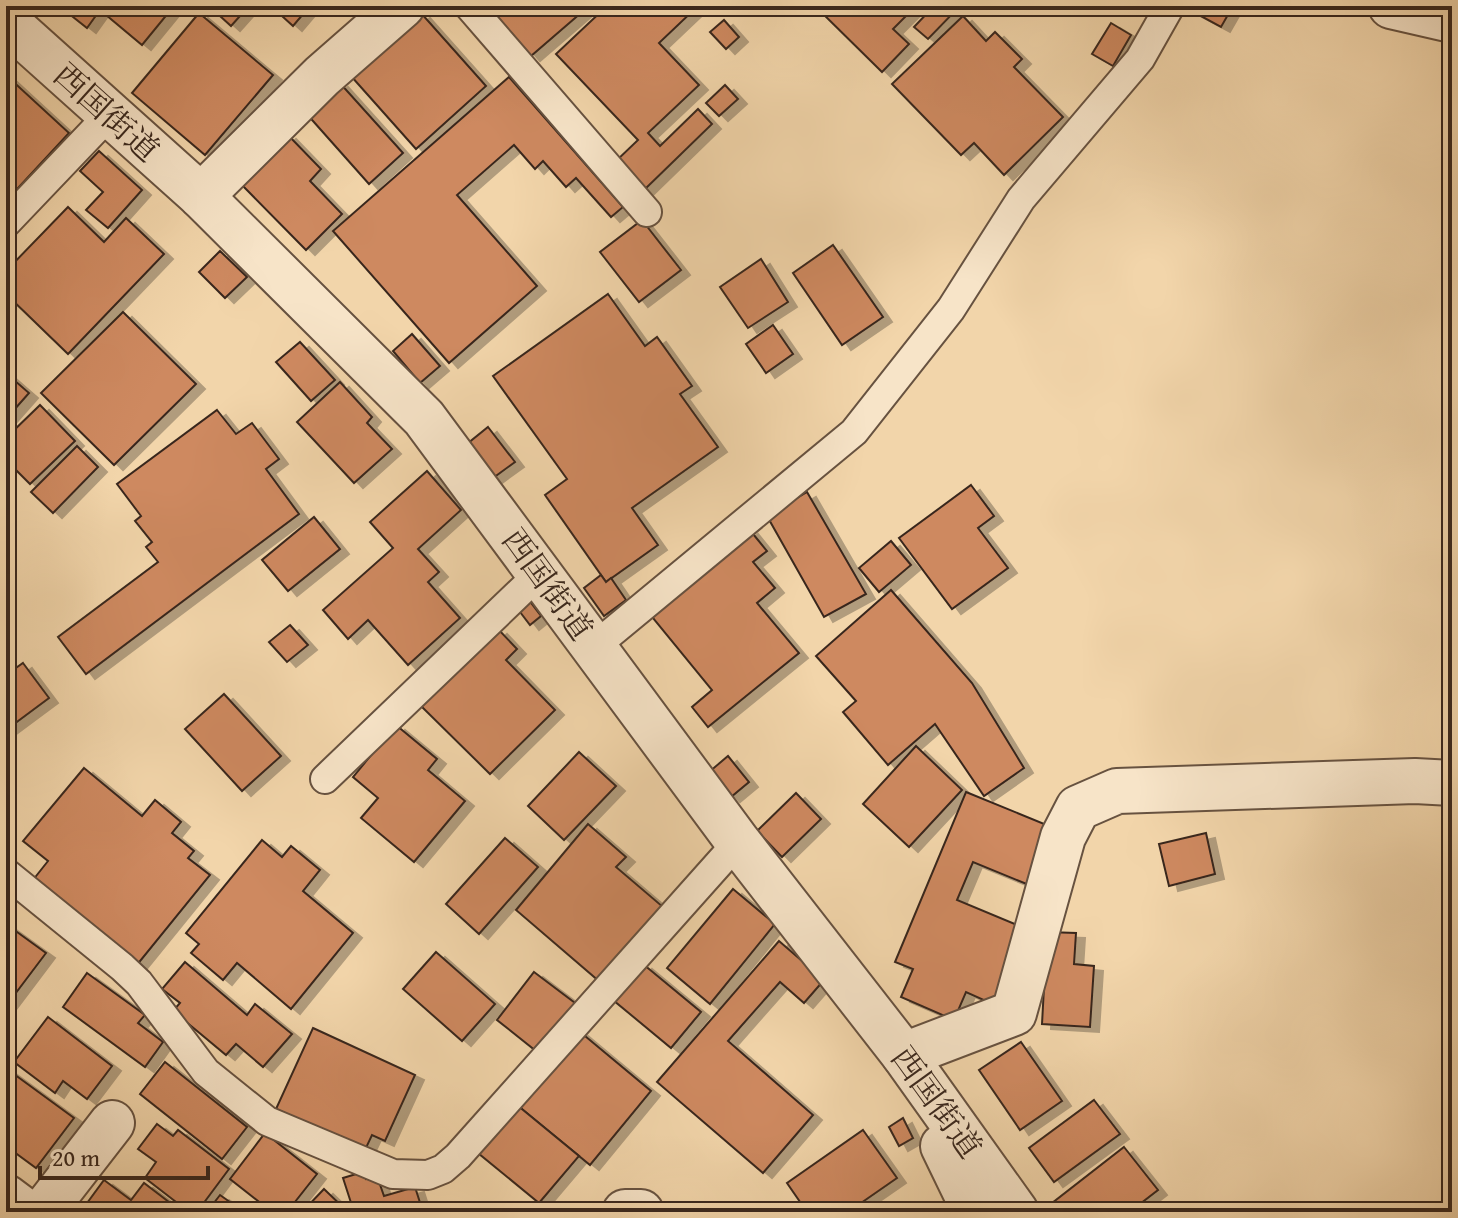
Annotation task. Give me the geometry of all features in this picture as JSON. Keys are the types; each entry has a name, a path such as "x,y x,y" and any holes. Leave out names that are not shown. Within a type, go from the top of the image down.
{"street":[{"path":"201,196 322,76 402,6"},
{"path":"1391,6 1452,20"},
{"name":"西国街道","path":"16,18 110,114 201,196 424,418 738,842 917,1072 1016,1212"},
{"path":"975,1212 942,1144 917,1072 1014,1013 1063,837 1078,808 1117,791 1415,781 1452,783"},
{"path":"43,1212 112,1123"},
{"path":"6,1197 26,1212"},
{"path":"625,1212 641,1212"}],"lane":[{"path":"469,6 647,212"},
{"path":"594,647 854,432 951,309 1021,199 1140,59 1170,6"},
{"path":"6,223 110,114"},
{"path":"325,779 540,573"},
{"path":"6,873 139,983 206,1072 246,1106 286,1130 393,1174 420,1176 443,1169 458,1156 738,842"}],"building":[{"path":"65,6 174,6 142,45 100,10 87,28 63,9"},
{"path":"209,6 249,6 231,26"},
{"path":"271,6 310,6 293,26"},
{"path":"488,6 589,6 531,56"},
{"path":"607,6 698,6 659,43 699,85 648,133 660,146 698,109 712,124 643,191 615,162 638,140 556,54"},
{"path":"815,6 916,6 893,29 909,44 882,72"},
{"path":"934,6 960,6 928,39 914,27"},
{"path":"1187,6 1233,6 1221,27"},
{"path":"199,13 273,75 205,155 132,93"},
{"path":"421,13 486,86 416,149 351,76"},
{"path":"963,16 986,41 995,32 1022,59 1014,67 1063,117 1004,175 974,143 961,155 892,84"},
{"path":"724,20 739,37 726,49 710,32"},
{"path":"1111,23 1131,35 1113,66 1092,54"},
{"path":"6,77 69,133 6,201"},
{"path":"509,77 623,207 611,217 576,178 566,187 543,161 535,169 514,145 457,195 537,286 449,363 333,231"},
{"path":"339,82 403,153 369,184 305,112"},
{"path":"725,85 738,99 719,116 706,103"},
{"path":"287,134 321,169 310,181 342,214 306,250 239,182"},
{"path":"99,151 142,190 108,228 86,210 103,192 80,171"},
{"path":"68,207 104,242 126,218 164,254 68,354 6,294 6,271"},
{"path":"642,220 681,270 639,302 600,252"},
{"path":"833,245 883,317 842,345 793,273"},
{"path":"220,251 247,277 225,298 199,272"},
{"path":"761,259 788,302 748,328 720,287"},
{"path":"608,294 645,346 657,337 692,386 680,394 718,447 632,508 658,545 606,582 545,495 567,479 493,376"},
{"path":"123,312 196,384 114,465 41,393"},
{"path":"773,325 793,354 766,373 746,344"},
{"path":"412,334 440,366 420,383 393,351"},
{"path":"300,342 335,380 311,401 276,362"},
{"path":"6,373 29,393 6,419"},
{"path":"340,382 372,417 367,423 392,449 354,483 297,422"},
{"path":"40,405 75,441 30,484 6,460 6,438"},
{"path":"217,410 236,434 252,423 279,459 266,469 299,514 86,674 58,637 158,562 146,547 152,542 135,521 141,516 117,484"},
{"path":"488,427 515,462 493,478 467,444"},
{"path":"77,446 98,467 53,513 31,492"},
{"path":"427,471 461,510 418,549 439,572 428,582 460,618 408,665 368,620 348,639 323,610 393,548 370,522"},
{"path":"971,485 994,516 978,528 1008,568 952,609 899,538"},
{"path":"807,492 866,594 824,617 767,516"},
{"path":"314,517 340,549 288,591 262,560"},
{"path":"749,529 767,551 753,562 775,588 757,603 799,653 708,727 692,707 712,690 648,612"},
{"path":"891,541 911,565 879,592 859,568"},
{"path":"601,575 606,582 611,578 626,600 604,616 584,588"},
{"path":"891,590 972,683 1024,768 984,796 935,724 888,765 843,712 856,701 816,656"},
{"path":"528,599 541,616 530,625 517,608"},
{"path":"290,625 308,645 287,662 269,642"},
{"path":"498,629 517,649 506,660 555,710 490,774 420,705"},
{"path":"23,663 49,698 6,730 6,675"},
{"path":"224,694 281,756 242,791 185,729"},
{"path":"396,725 437,759 428,770 465,801 414,862 361,818 378,798 353,777"},
{"path":"916,746 962,790 909,847 863,804"},
{"path":"579,752 616,786 564,840 528,806"},
{"path":"728,756 749,782 731,797 709,772"},
{"path":"84,768 142,816 155,800 181,822 172,833 194,851 188,858 210,875 132,971 29,885 48,861 23,841"},
{"path":"966,792 1054,828 1029,885 973,862 957,900 1029,930 997,1006 966,992 954,1020 901,997 913,969 895,962"},
{"path":"796,793 821,819 782,857 757,831"},
{"path":"588,824 626,857 616,867 663,907 600,982 516,910"},
{"path":"1206,833 1215,874 1169,886 1159,844"},
{"path":"505,838 538,867 479,934 446,904"},
{"path":"262,840 282,857 291,846 320,870 303,891 353,933 291,1009 237,963 223,980 191,953 199,944 186,933"},
{"path":"733,889 775,924 710,1004 667,968"},
{"path":"6,924 46,953 6,1006"},
{"path":"1047,932 1076,933 1074,964 1094,966 1090,1027 1042,1024"},
{"path":"779,941 824,980 804,1003 780,982 728,1041 813,1115 763,1173 657,1082"},
{"path":"436,952 495,1004 462,1041 403,989"},
{"path":"185,962 247,1015 255,1004 292,1034 263,1067 236,1044 226,1055 173,1011 180,1003 162,989"},
{"path":"643,964 701,1012 671,1048 613,1000"},
{"path":"534,972 579,1006 541,1055 497,1020"},
{"path":"87,973 145,1015 138,1023 163,1042 145,1067 63,1007"},
{"path":"48,1017 112,1066 87,1099 63,1081 55,1093 14,1062"},
{"path":"313,1028 415,1075 385,1141 372,1135 365,1150 276,1109"},
{"path":"579,1031 651,1091 590,1165 517,1105"},
{"path":"1021,1042 1062,1101 1020,1130 979,1070"},
{"path":"165,1062 247,1127 222,1159 140,1094"},
{"path":"7,1069 74,1118 36,1168 6,1146"},
{"path":"1094,1100 1120,1134 1054,1182 1029,1148"},
{"path":"517,1105 579,1156 539,1203 478,1153"},
{"path":"903,1118 913,1138 899,1146 889,1127"},
{"path":"157,1124 173,1136 178,1130 229,1169 197,1212 189,1212 145,1178 156,1162 138,1149"},
{"path":"863,1130 897,1178 848,1212 807,1212 787,1183"},
{"path":"265,1133 317,1174 287,1212 272,1212 230,1179"},
{"path":"1124,1147 1158,1190 1140,1204 1146,1212 1051,1212 1047,1207"},
{"path":"366,1171 366,1179 377,1176 384,1196 415,1187 423,1212 354,1212 343,1178"},
{"path":"104,1180 131,1200 144,1183 182,1212 85,1212 82,1210"},
{"path":"324,1189 348,1212 302,1212"},
{"path":"220,1195 244,1212 207,1212"}]}
